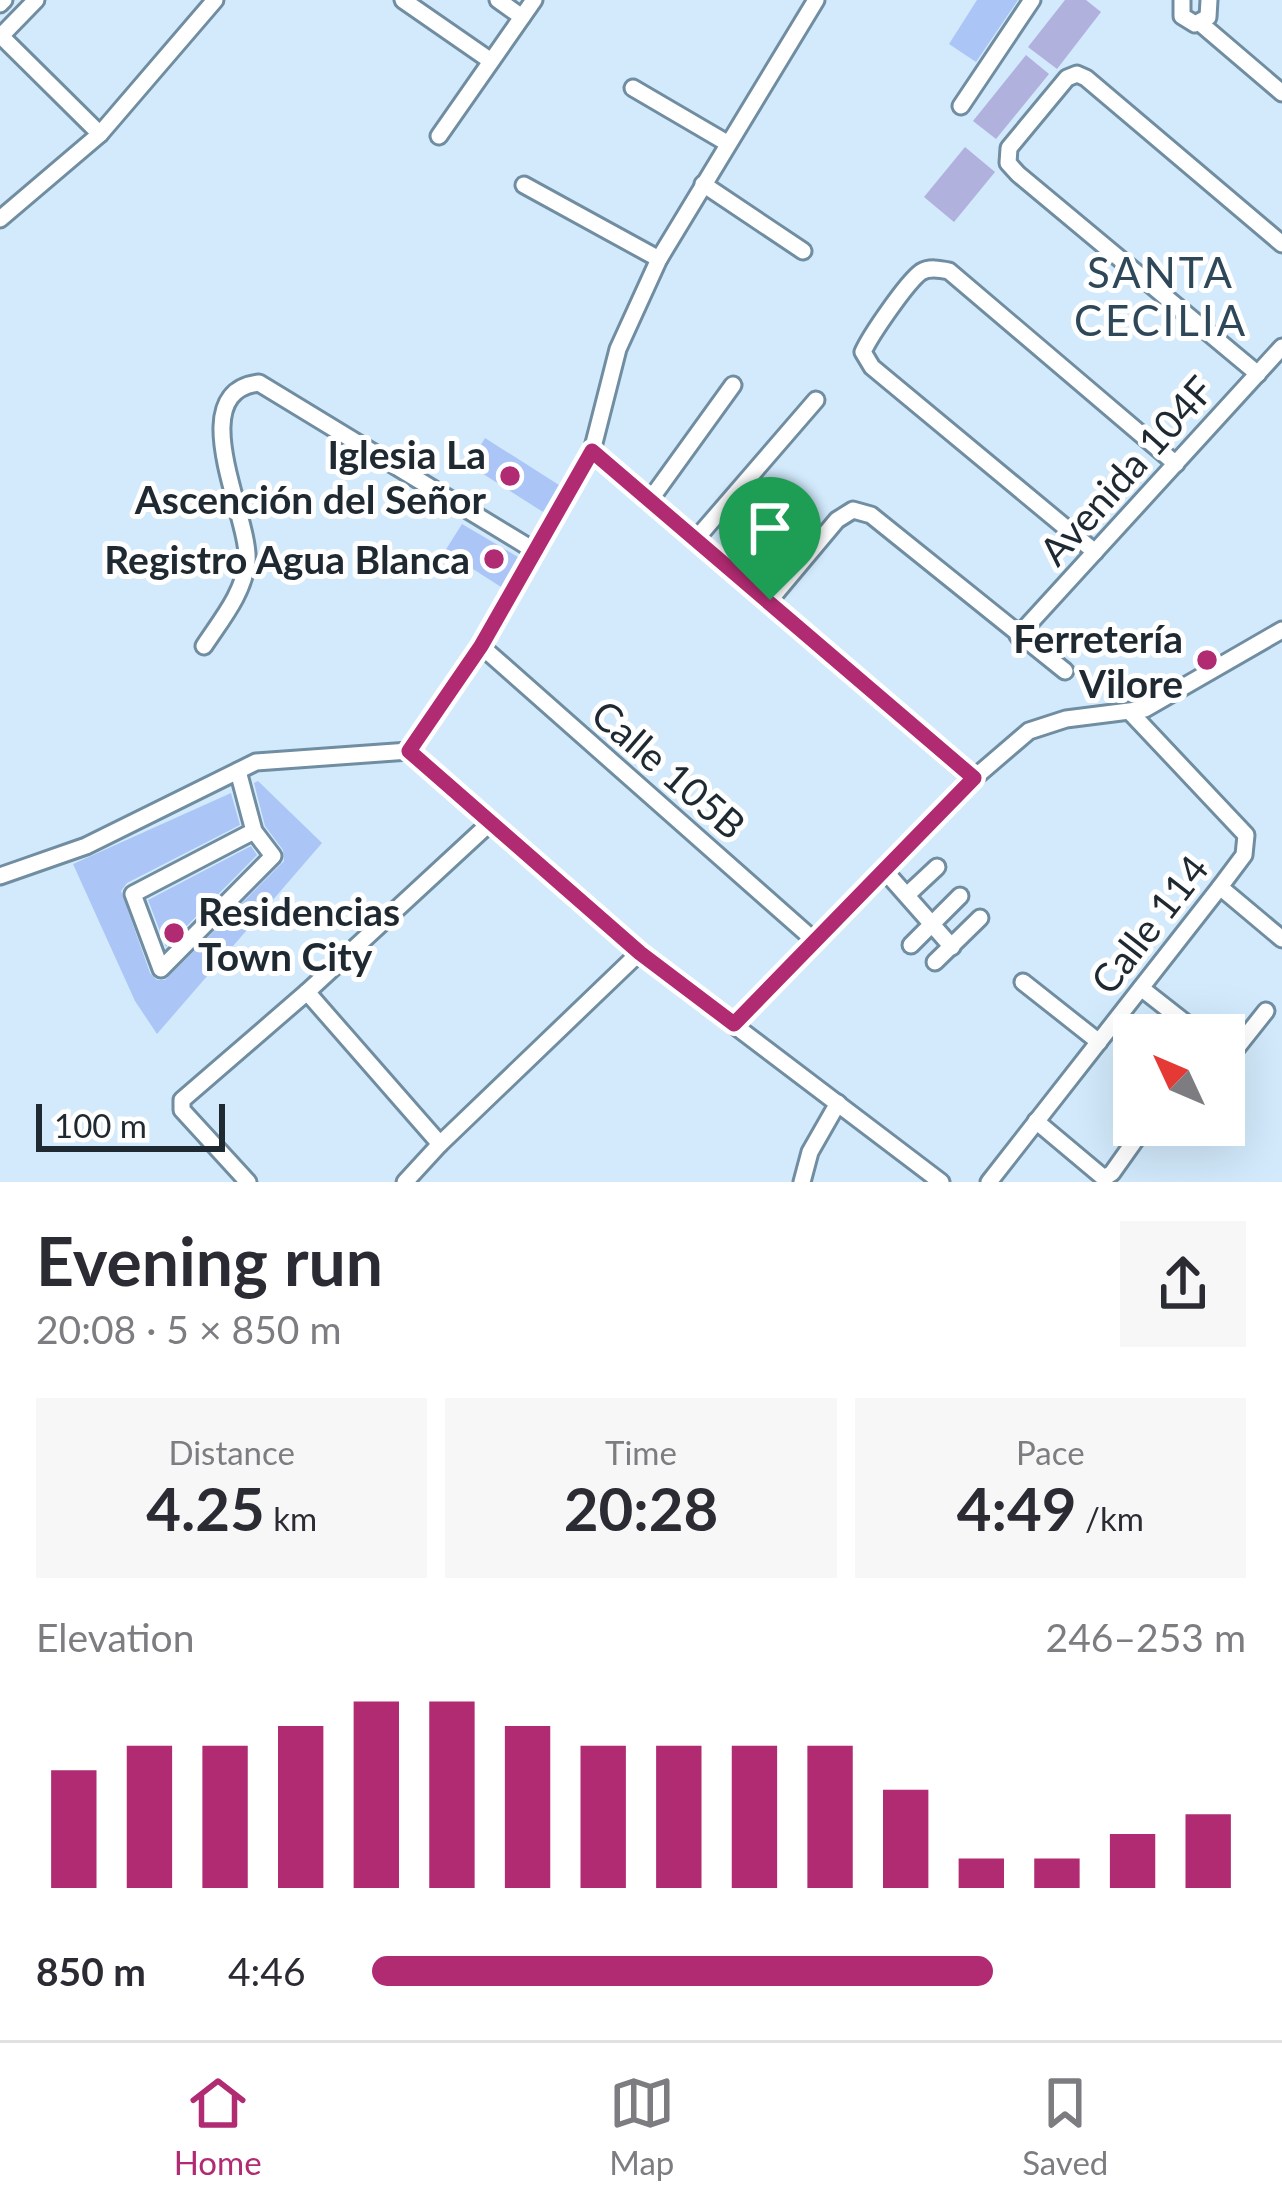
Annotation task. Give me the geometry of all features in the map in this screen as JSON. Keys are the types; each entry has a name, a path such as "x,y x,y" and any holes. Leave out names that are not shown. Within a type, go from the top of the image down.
{"street":[{"path":"36,0 0,36 100,134"},
{"path":"0,219 100,134 215,0"},
{"path":"404,0 491,61"},
{"path":"498,0 522,16"},
{"path":"439,136 534,0"},
{"path":"409,751 481,646 592,451 618,349 659,259 816,0"},
{"path":"961,106 1032,0"},
{"path":"1182,0 1182,16 1199,23 1282,92"},
{"path":"1199,23 1211,12 1209,0"},
{"path":"1258,374 1008,163 1014,139 1076,74 1282,244"},
{"path":"633,88 728,143"},
{"path":"703,184 803,250"},
{"path":"524,185 659,259"},
{"path":"1095,552 872,367 863,352 870,336 920,272 949,271 1176,464"},
{"name":"Avenida 104F","path":"1018,636 1282,347"},
{"path":"204,646 237,594 248,557 221,440 221,417 247,385 259,383 535,551"},
{"path":"650,500 733,386"},
{"path":"696,538 816,400"},
{"path":"592,451 974,778"},
{"path":"770,600 837,520 854,510 871,515 1064,671"},
{"path":"734,1024 974,778 1029,731 1066,719 1145,710 1280,635"},
{"name":"Calle 105B","path":"481,646 814,941"},
{"name":"Calle 114","path":"989,1182 1244,855 1246,835 1131,713"},
{"path":"0,876 86,846 256,762 409,751 640,953 941,1182"},
{"path":"238,771 254,832 273,856 161,969 133,894 254,832"},
{"path":"248,1182 182,1110 182,1100 491,822"},
{"path":"907,895 937,867"},
{"path":"884,870 952,946"},
{"path":"1220,887 1282,939"},
{"path":"911,945 960,896"},
{"path":"935,962 980,918"},
{"path":"405,1182 640,953"},
{"path":"1023,982 1099,1042"},
{"path":"1141,988 1175,1014"},
{"path":"307,992 440,1144"},
{"path":"1245,1037 1266,1011"},
{"path":"802,1182 810,1152 838,1103"},
{"path":"1036,1121 1103,1178 1131,1146"}],"shaded area":[{"path":"1065,0 1086,0 1101,12 1057,69 1028,47"},
{"path":"1026,55 1049,74 996,139 973,121"},
{"path":"965,147 995,172 954,222 924,197"}],"building":[{"path":"977,0 1018,0 976,62 949,44"},
{"path":"485,438 559,485 543,512 469,465"},
{"path":"462,524 518,557 501,587 445,551"},
{"path":"258,781 322,843 157,1034 135,1001 73,864 231,793 240,825 127,883 121,891 150,973 165,980 284,861 283,850 265,826 254,783"},
{"path":"251,846 257,855 166,947 148,900"}],"place":[{"name":"Iglesia La Ascención del Señor","path":"510,476"},
{"name":"Registro Agua Blanca","path":"494,559"},
{"name":"Ferretería Vilore","path":"1207,660"},
{"name":"Residencias Town City","path":"174,933"}],"district":[{"name":"SANTA CECILIA","path":"1161,296"}],"route":[{"path":"592,451 770,600 974,778 734,1024 640,953 409,751 481,646 592,451"}]}
